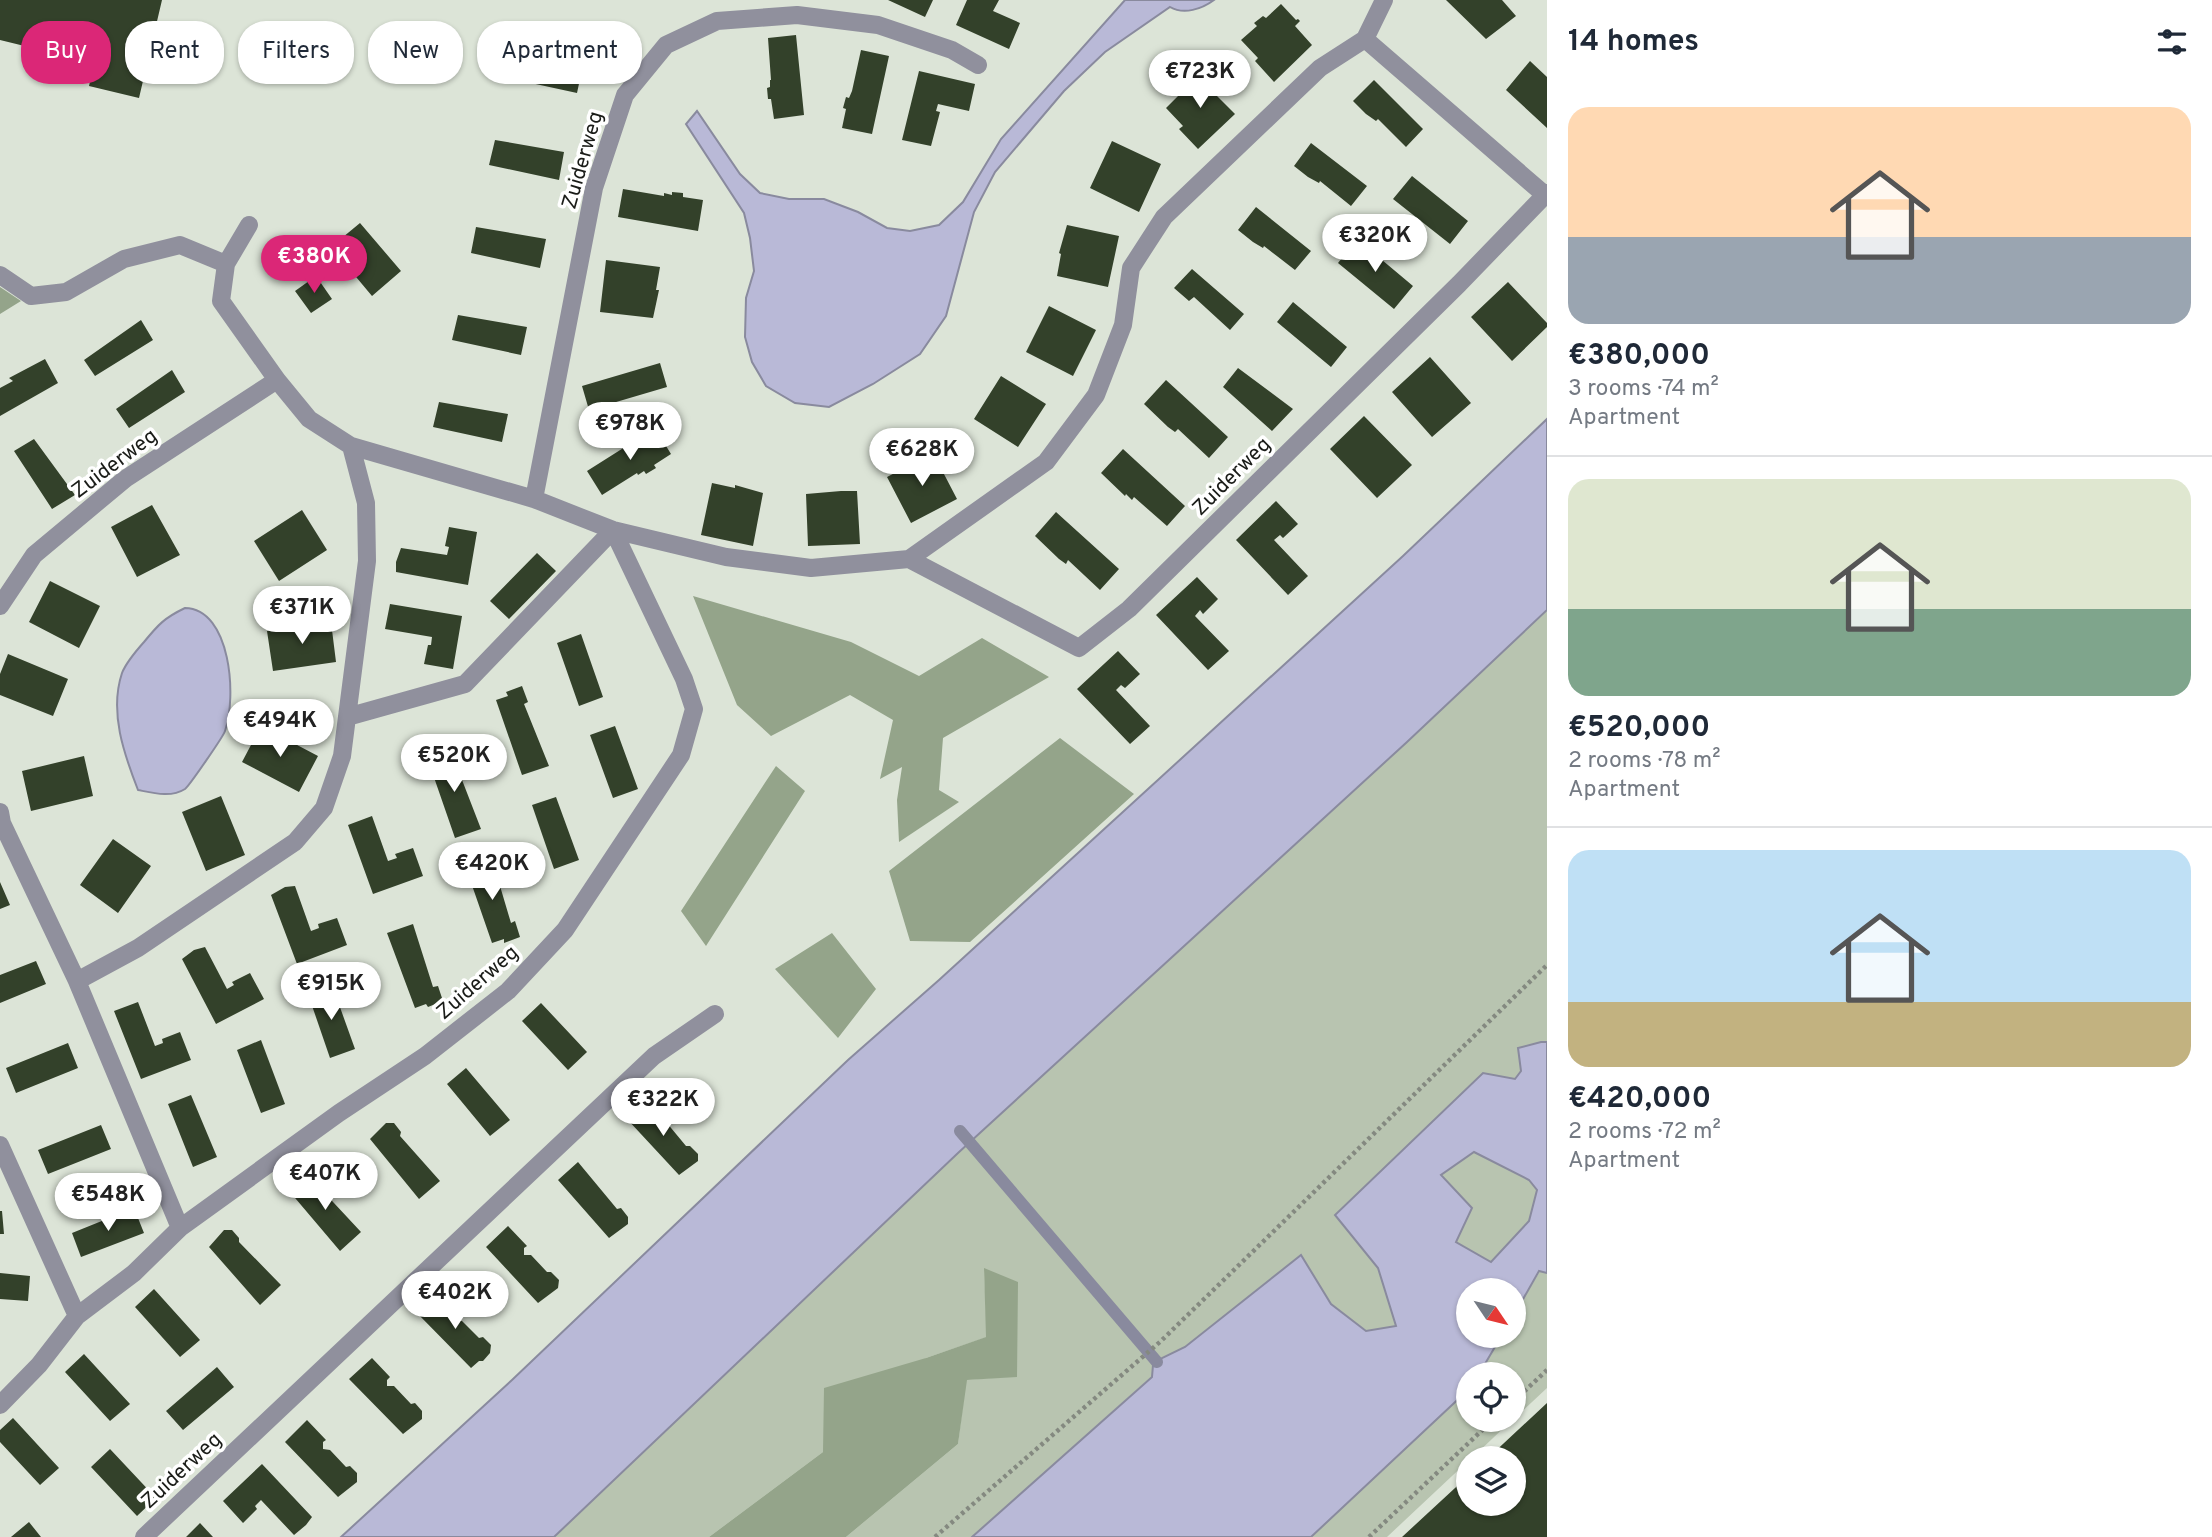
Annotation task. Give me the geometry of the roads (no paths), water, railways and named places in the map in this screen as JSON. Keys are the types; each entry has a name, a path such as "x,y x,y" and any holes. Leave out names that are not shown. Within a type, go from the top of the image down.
{"lane":[{"path":"249,225 226,264 220,301 309,419 351,446 534,499 613,530 726,557 811,568 909,559 1046,462 1096,395 1123,325 1131,268 1164,217 1320,68 1365,39 1384,0"},
{"name":"Zuiderweg","path":"534,499 594,188 625,95 666,45 717,21 797,16 878,25 952,50 978,65"},
{"name":"Zuiderweg","path":"909,559 1079,648 1139,599 1449,294 1546,194 1365,39"},
{"path":"0,275 31,296 66,292 124,259 180,245 226,264"},
{"name":"Zuiderweg","path":"0,606 34,555 125,479 277,380"},
{"path":"77,981 138,948 295,842 324,808 342,756 367,561 366,503 351,446"},
{"path":"347,717 465,684 613,530"},
{"name":"Zuiderweg","path":"0,1405 39,1365 77,1316 134,1273 180,1228 339,1112 425,1056 508,991 565,930 681,755 694,709 684,679 613,530"},
{"path":"0,812 2,823 77,981 180,1228"},
{"name":"Zuiderweg","path":"144,1537 654,1056 716,1014"},
{"path":"0,1145 77,1316"}],"water":[{"path":"1125,0 1214,0 1193,10 1181,11 1170,7 1105,52 1064,91 995,172 974,212 946,316 920,354 873,384 829,407 795,403 766,386 752,362 745,337 746,298 754,271 744,213 686,124 697,111 740,174 760,193 789,199 824,199 858,212 887,228 910,231 939,225 963,202 1001,139"},
{"path":"1547,419 1547,610 1407,742 958,1153 554,1537 341,1537 512,1380 848,1060 1403,556"},
{"path":"185,608 200,612 212,623 221,638 230,677 229,716 225,731 185,789 168,794 138,790 120,733 118,688 122,673 132,657 158,626"},
{"path":"1547,1042 1547,1273 1539,1271 1526,1294 1526,1278 1456,1278 1456,1348 1494,1348 1486,1362 1456,1362 1456,1401 1311,1537 972,1537 1152,1377 1153,1365 1185,1347 1301,1255 1331,1304 1366,1331 1396,1326 1378,1268 1335,1215 1483,1073 1515,1079 1521,1071 1518,1048","holes":["1474,1152 1529,1180 1537,1190 1529,1221 1491,1262 1456,1242 1472,1208 1441,1175"]}],"waterway":[{"path":"960,1131 1157,1362"}]}
